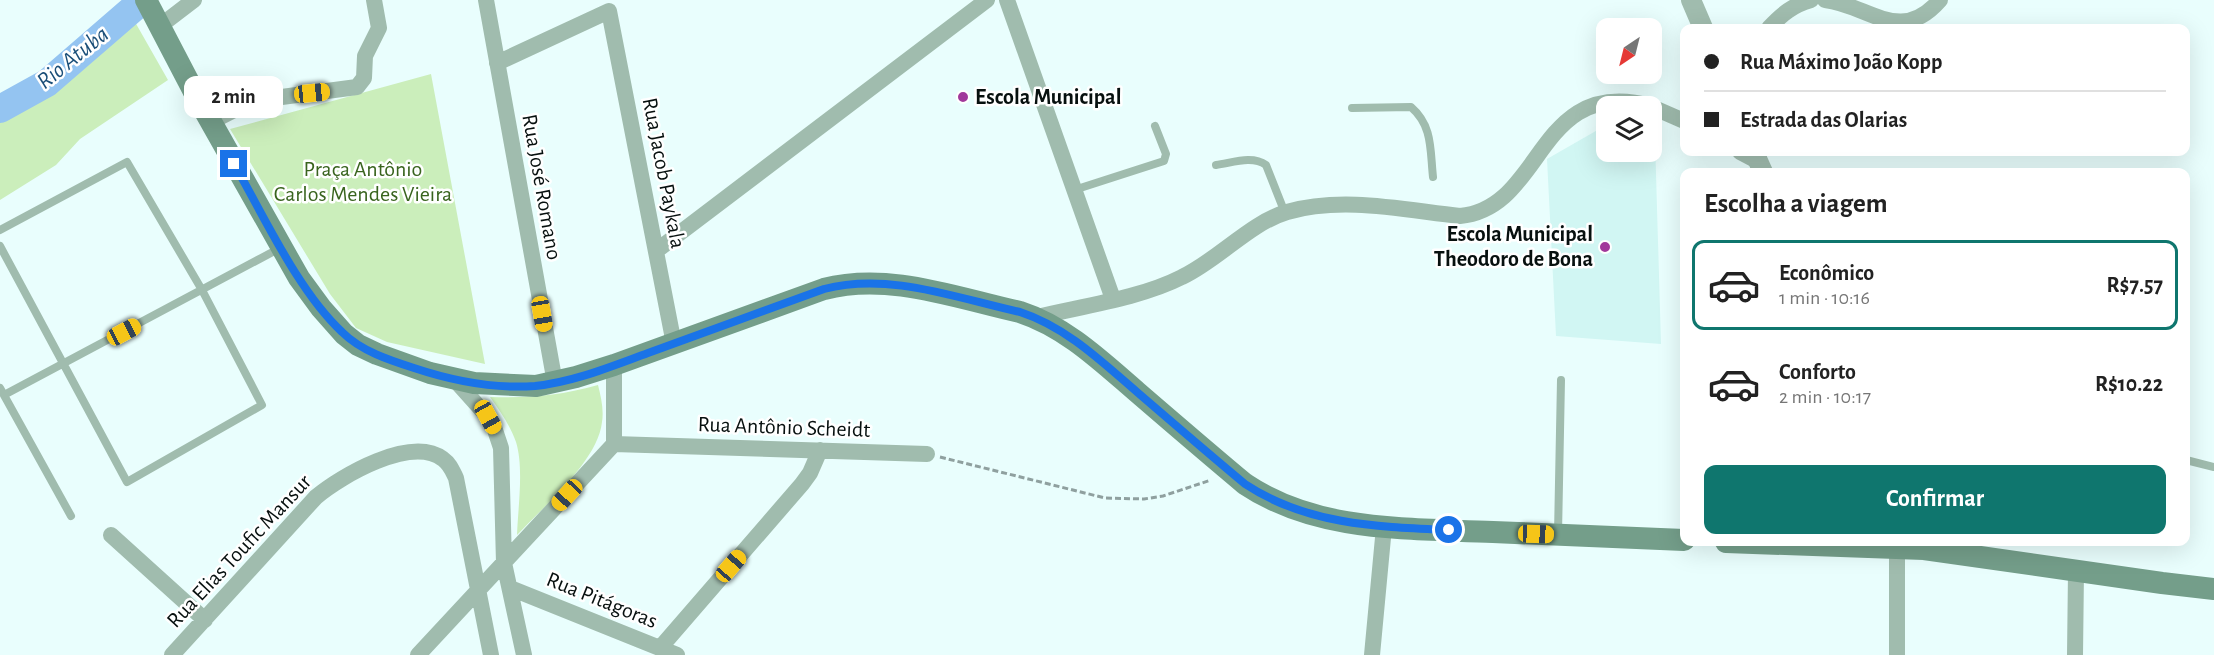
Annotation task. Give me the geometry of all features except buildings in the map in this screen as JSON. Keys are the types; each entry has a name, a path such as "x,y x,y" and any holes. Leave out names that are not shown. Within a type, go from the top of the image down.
{"main road":[{"path":"153,12 211,122 282,247 321,308 351,339 386,358 430,373 474,383 516,386 555,383 614,365 824,289 860,282 902,285 1037,317 1058,328 1082,345 1231,473 1262,495 1318,517 1384,527 1680,540"},
{"path":"1872,546 1950,552 2214,589"}],"street":[{"path":"153,12 195,0"},
{"path":"211,122 259,100 357,87 364,78 365,56 379,28 374,0"},
{"name":"Rua José Romano","path":"486,0 555,383"},
{"path":"656,251 987,0"},
{"path":"1007,0 1113,299"},
{"path":"1691,0 1701,24"},
{"path":"1773,24 1797,3 1811,0"},
{"path":"1825,0 1887,21 1904,22 1920,18 1932,10 1940,0"},
{"name":"Rua Jacob Paykala","path":"497,63 609,11 674,344"},
{"path":"1037,317 1159,287 1183,277 1261,224 1285,213 1309,207 1339,204 1460,216 1475,215 1500,200 1566,122 1582,110 1596,104"},
{"path":"1662,111 1680,120"},
{"path":"418,655 615,444 614,365"},
{"path":"454,379 488,417 501,448 504,563 524,655"},
{"name":"Rua Antônio Scheidt","path":"615,444 927,454"},
{"path":"660,648 802,484 810,473 820,450"},
{"name":"Rua Elias Toufic Mansur","path":"172,655 316,497 333,483 368,465 404,453 431,453 450,465 456,478 478,590"},
{"path":"1372,655 1384,527"},
{"path":"111,535 205,620"},
{"path":"1897,547 1897,655"},
{"path":"2075,655 2076,570"},
{"name":"Rua Pitágoras","path":"510,588 677,655"},
{"path":"478,590 491,655"}],"lane":[{"path":"1352,108 1411,107 1419,114 1428,128 1433,177"},
{"path":"1074,190 1164,161 1166,154 1155,126"},
{"path":"1216,165 1253,159 1266,165 1285,213"},
{"path":"0,230 127,162 202,290 262,405 127,482 0,246"},
{"path":"71,516 2,392 64,363 282,247"},
{"path":"1557,535 1561,380"},
{"path":"2190,461 2214,467"}],"path":[{"path":"927,454 1105,498 1144,499 1163,496 1231,473"}],"shaded area":[{"name":"Escola Municipal Theodoro de Bona","path":"1596,131 1596,162 1656,162 1661,344 1556,336 1547,159"}],"green space":[{"path":"135,22 168,80 80,139 56,165 0,200 0,121 21,112 57,90"},
{"name":"Praça Antônio Carlos Mendes Vieira","path":"431,74 485,364 387,342 356,328 330,294 230,129"},
{"path":"598,385 603,417 591,452 568,483 517,535 520,475 518,452 511,430 490,397 545,396"}],"waterway":[{"name":"Rio Atuba","path":"0,109 47,83 143,0"}],"place":[{"name":"Escola Municipal","path":"963,97"},
{"name":"Escola Municipal Theodoro de Bona","path":"1605,247"}],"route":[{"path":"234,164 310,295 332,322 358,345 430,373 492,385 536,386 555,383 614,365 824,289 860,282 902,285 1020,312 1037,317 1058,328 1107,365 1245,484 1288,507 1318,517 1352,524 1449,530"}]}
